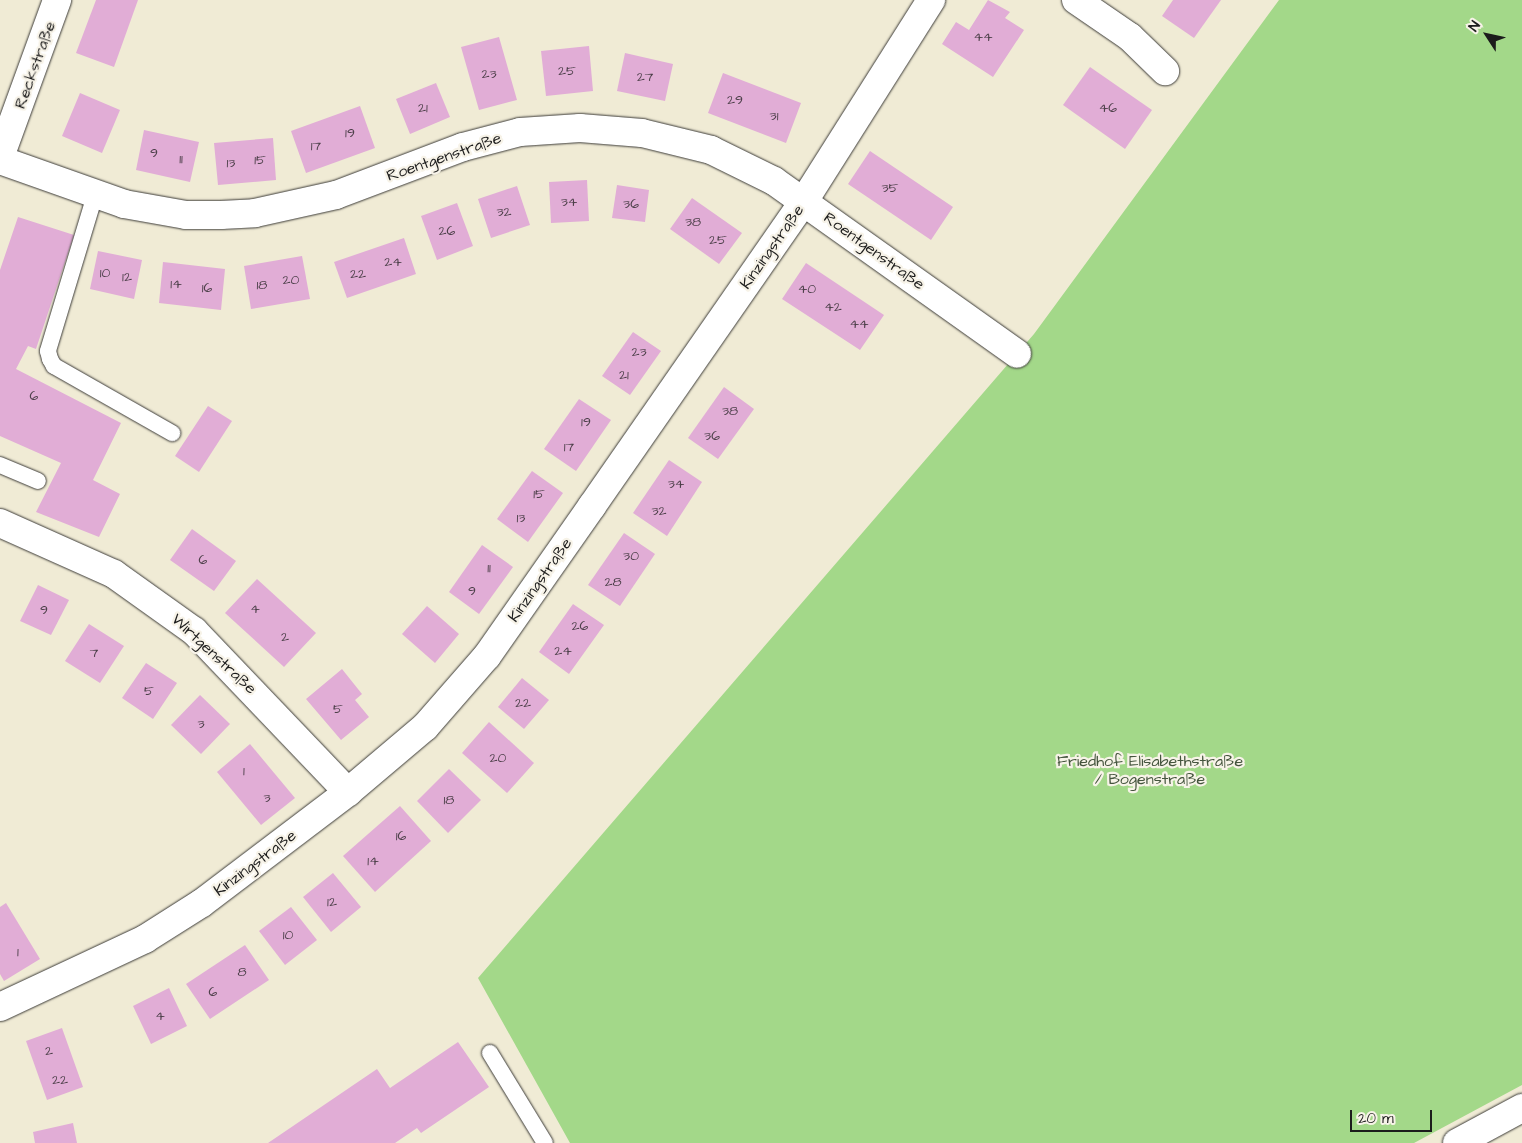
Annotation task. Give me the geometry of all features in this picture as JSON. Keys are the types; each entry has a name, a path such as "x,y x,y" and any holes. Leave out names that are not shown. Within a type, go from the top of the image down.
{"street":[{"name":"Reckstraße","path":"0,159 57,0"},
{"name":"Kinzingstraße","path":"0,1007 153,934 202,904 348,792 425,727 486,656 804,200 931,0"},
{"path":"1076,0 1130,37 1165,71"},
{"name":"Roentgenstraße","path":"0,159 95,195 186,215 255,214 336,195 493,138 580,128 642,133 711,150 774,180 1017,354"},
{"name":"Wirtgenstraße","path":"0,523 114,574 186,625 348,792"},
{"path":"1457,1143 1522,1108"}],"lane":[{"path":"95,195 48,351 50,358 54,366 172,433"},
{"path":"0,465 38,481"},
{"path":"490,1053 546,1143"}],"green space":[{"name":"Friedhof Elisabethstraße / Bogenstraße","path":"1279,0 1522,0 1522,1085 1414,1143 570,1143 478,978 1034,334"}],"building":[{"path":"96,0 138,0 114,67 76,53"},
{"path":"988,0 1010,12 1005,18 1024,30 993,77 942,44 956,22 969,30"},
{"path":"1173,0 1221,0 1194,38 1162,16"},
{"path":"499,37 517,100 479,110 461,47"},
{"path":"589,46 593,91 546,96 541,51"},
{"path":"625,53 673,64 665,101 617,91"},
{"path":"1090,67 1152,110 1125,149 1063,105"},
{"path":"723,73 801,103 786,143 708,113"},
{"path":"436,83 450,117 410,134 396,99"},
{"path":"80,93 120,110 102,153 62,136"},
{"path":"360,106 375,148 306,173 291,131"},
{"path":"144,130 199,142 190,182 136,170"},
{"path":"273,138 276,180 218,185 214,143"},
{"path":"870,151 953,207 931,240 848,184"},
{"path":"587,180 589,221 551,223 549,182"},
{"path":"617,185 649,190 645,222 612,218"},
{"path":"517,186 530,225 491,238 478,199"},
{"path":"692,198 742,233 719,264 670,229"},
{"path":"457,203 473,246 437,260 421,216"},
{"path":"18,217 74,235 36,349 28,346 16,369 121,423 93,480 120,494 99,537 36,512 61,463 0,436 0,270"},
{"path":"404,238 416,274 347,298 334,262"},
{"path":"98,251 142,260 134,299 90,289"},
{"path":"302,256 310,299 251,309 244,266"},
{"path":"163,262 225,269 221,310 159,303"},
{"path":"806,263 884,315 860,350 782,299"},
{"path":"633,332 661,351 630,395 602,376"},
{"path":"724,387 754,409 718,459 688,438"},
{"path":"579,399 611,420 576,471 544,449"},
{"path":"208,406 232,421 199,472 175,456"},
{"path":"669,460 702,482 667,536 633,513"},
{"path":"532,471 563,493 528,542 497,519"},
{"path":"192,529 236,561 214,591 170,560"},
{"path":"624,533 655,554 620,606 588,585"},
{"path":"482,545 513,567 479,614 449,592"},
{"path":"257,579 316,633 284,667 225,613"},
{"path":"38,585 69,600 51,635 20,621"},
{"path":"573,604 604,625 569,674 539,652"},
{"path":"427,606 459,634 435,663 402,634"},
{"path":"89,624 124,646 100,683 65,661"},
{"path":"146,663 177,683 153,719 122,698"},
{"path":"342,669 362,694 355,700 369,717 341,740 306,699"},
{"path":"522,678 549,700 524,729 498,707"},
{"path":"200,695 230,724 201,754 171,725"},
{"path":"489,722 534,763 507,793 462,753"},
{"path":"250,744 295,798 261,825 217,772"},
{"path":"449,769 481,800 448,833 417,801"},
{"path":"400,806 431,841 375,892 343,856"},
{"path":"333,873 361,907 331,932 303,897"},
{"path":"6,903 40,959 4,981 0,974 0,907"},
{"path":"291,907 317,940 285,965 259,931"},
{"path":"245,945 269,980 210,1019 186,984"},
{"path":"169,988 187,1026 151,1044 133,1006"},
{"path":"62,1028 83,1087 47,1100 26,1041"},
{"path":"458,1042 489,1087 421,1133 417,1128 395,1143 268,1143 377,1069 390,1088"},
{"path":"73,1123 77,1143 35,1143 33,1132"}]}
